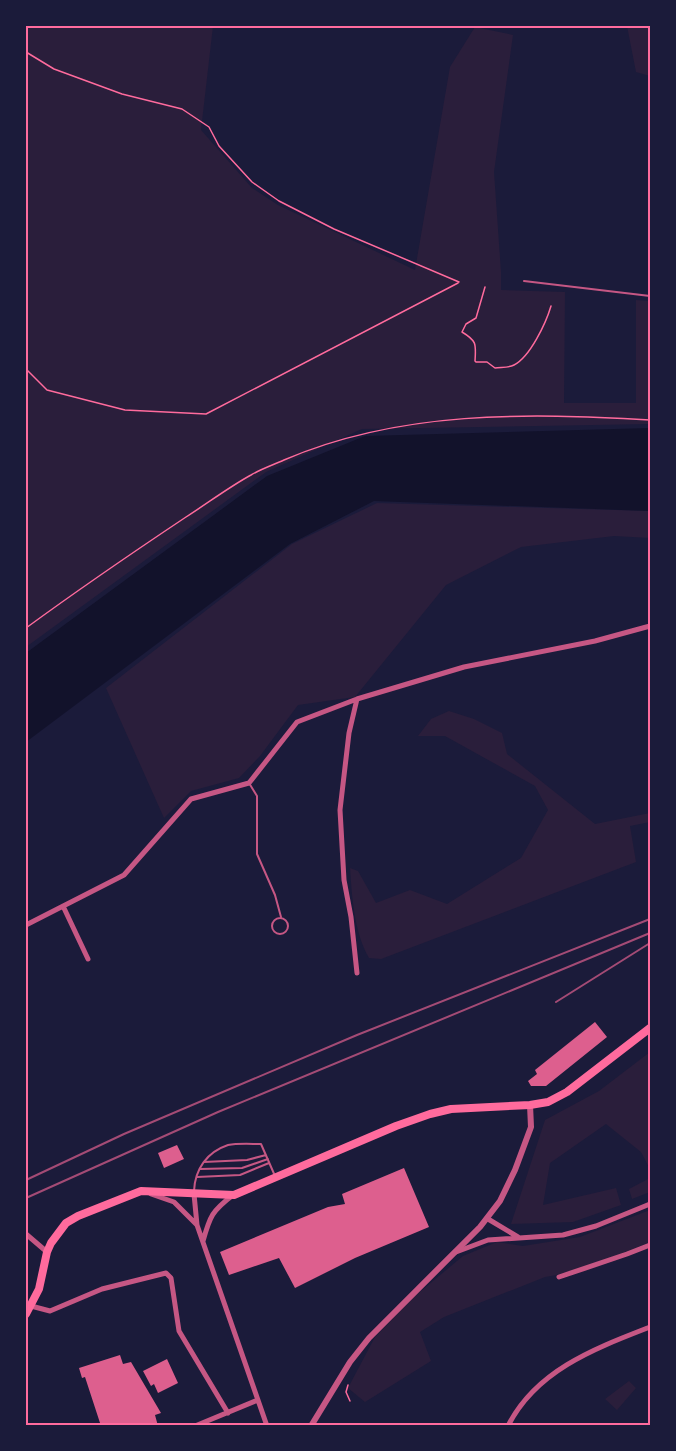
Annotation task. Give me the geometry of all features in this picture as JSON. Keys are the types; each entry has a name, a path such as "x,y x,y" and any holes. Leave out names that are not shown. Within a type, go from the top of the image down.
{"main road":[{"path":"26,1314 39,1289 47,1252 58,1232 66,1223 78,1216 141,1191 234,1195 430,1114 451,1109 530,1106 555,1100 651,1028"}],"street":[{"path":"26,925 124,875 190,799 249,783 297,722 357,699 464,667 595,641 651,626"},
{"path":"357,699 349,733 340,810 344,880 351,916 357,974"},
{"path":"63,906 88,959"},
{"path":"311,1425 350,1362 369,1338 488,1219 500,1201 526,1142 531,1127 530,1106"},
{"path":"141,1191 174,1202 197,1225"},
{"path":"194,1194 197,1225 202,1243 267,1424"},
{"path":"202,1243 207,1226 216,1209 234,1195"},
{"path":"455,1252 488,1240 547,1237 574,1232 596,1226 651,1204"},
{"path":"488,1219 520,1238"},
{"path":"26,1234 47,1252"},
{"path":"559,1277 651,1245"},
{"path":"31,1306 50,1311 102,1289 166,1273 171,1278 179,1331 228,1413"},
{"path":"508,1425 531,1393 563,1367 603,1345 651,1327"},
{"path":"195,1425 258,1400"}],"lane":[{"path":"524,281 651,296"},
{"path":"249,783 257,796 257,854 281,917 289,924 286,932 281,934 274,931 272,926 273,921 281,917"},
{"path":"194,1194 196,1177 203,1162 210,1154 229,1145 261,1144 275,1177"},
{"path":"203,1162 267,1157"},
{"path":"199,1169 242,1168 267,1157"},
{"path":"196,1177 240,1175 269,1163"}],"path":[{"path":"26,52 54,69 122,94 182,109 209,127 219,146 252,182 279,201 334,229 459,282 206,414 125,410 46,390 26,369"},
{"path":"485,287 476,318 466,324 462,332 474,339 475,361 487,362 495,368 514,365 529,352 540,335 552,306"},
{"path":"26,628 111,566 252,475 322,446 382,429 420,422 501,416 596,416 651,420"},
{"path":"348,1385 346,1392 350,1401"}],"shaded area":[{"path":"26,26 213,26 201,130 252,188 278,205 415,270 450,67 475,27 513,35 494,172 501,290 565,292 564,403 636,403 636,300 650,301 650,424 362,429 266,472 26,647"},
{"path":"627,26 650,26 650,76 636,72"},
{"path":"650,428 650,511 374,501 290,544 26,742 26,653 267,476 365,436"},
{"path":"377,503 650,511 650,538 614,536 521,547 446,585 355,697 298,705 260,756 239,778 191,791 164,818 106,688 292,544"},
{"path":"449,711 474,719 502,733 507,754 595,824 650,813 650,822 630,826 636,862 381,959 369,958 357,926 350,868 358,871 376,903 410,890 447,904 521,858 548,810 535,786 445,736 418,736 431,719"},
{"path":"650,1052 650,1169 641,1152 606,1124 550,1163 543,1205 616,1188 621,1205 573,1222 511,1224 545,1120 599,1091"},
{"path":"650,1178 650,1192 632,1199 629,1189"},
{"path":"650,1210 650,1242 580,1271 545,1277 444,1317 420,1332 431,1361 365,1402 348,1388 375,1337 415,1296 463,1256 497,1242 523,1246 580,1237"},
{"path":"629,1381 636,1388 617,1410 605,1399"}],"building":[{"path":"595,1022 607,1037 546,1086 531,1086 528,1081 537,1074 535,1070"},
{"path":"177,1145 184,1159 164,1168 158,1153"},
{"path":"404,1168 429,1227 355,1258 295,1288 279,1258 229,1275 220,1252 328,1207 345,1204 342,1194"},
{"path":"120,1355 123,1364 131,1362 161,1413 155,1415 158,1426 101,1426 85,1377 82,1378 79,1368"},
{"path":"167,1359 178,1383 158,1393 154,1384 151,1386 143,1371"}],"railway":[{"path":"26,1180 124,1134 357,1035 650,919"},
{"path":"26,1198 218,1112 650,933"},
{"path":"556,1002 650,943"}]}
